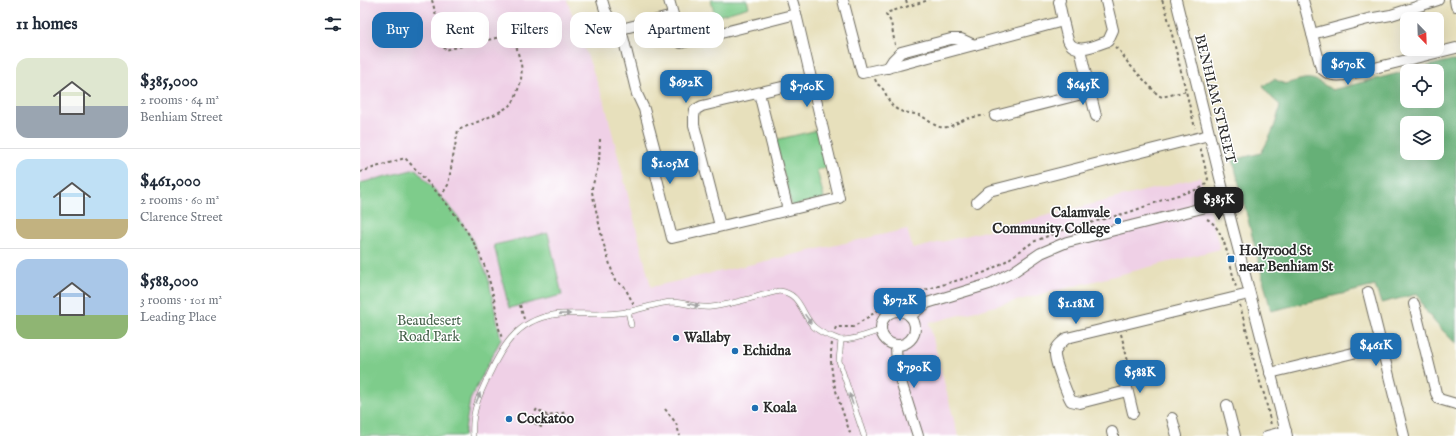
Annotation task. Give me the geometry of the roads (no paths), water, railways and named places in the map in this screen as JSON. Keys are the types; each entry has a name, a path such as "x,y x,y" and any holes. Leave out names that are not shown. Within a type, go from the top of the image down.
{"street":[{"path":"602,0 606,12"},
{"path":"670,0 672,12"},
{"path":"626,48 637,94 644,109 656,154 653,163 672,238 839,198 792,0"},
{"path":"844,0 862,73 888,68 1063,21"},
{"path":"1060,0 1059,2 1068,41 1080,49 1108,41 1113,30 1106,1"},
{"name":"BENHIAM STREET","path":"1176,0 1249,294 1286,434"},
{"path":"1303,0 1321,68 1327,74 1335,76 1346,75 1456,48"},
{"path":"1312,34 1368,19 1391,15 1438,0"},
{"path":"1455,0 1456,6"},
{"path":"724,32 796,14"},
{"path":"888,68 897,55 901,52 951,39 961,39 974,45"},
{"path":"1080,49 1096,116"},
{"path":"720,226 694,125 695,110 702,106 812,80"},
{"path":"995,116 1090,92"},
{"path":"759,93 788,210"},
{"path":"977,202 989,190 1209,135"},
{"path":"910,316 927,303 989,284 1013,272 1041,253 1067,242 1226,202"},
{"path":"1368,292 1404,436"},
{"path":"1127,391 1080,403 1071,401 1067,394 1055,353 1058,345 1067,338 1249,294"},
{"path":"1414,304 1436,393 1439,399 1456,404"},
{"path":"901,311 910,316 913,321 914,333 907,342 902,344 896,345 888,342 882,335 881,330 883,320 891,312 901,311"},
{"path":"896,345 897,369 918,436"},
{"path":"1270,373 1382,346"},
{"path":"1125,380 1133,414"},
{"path":"1227,405 1235,436"},
{"path":"1172,418 1177,436"},
{"path":"1270,435 1286,434"}],"lane":[{"path":"473,436 472,429 474,411 477,401 503,347 515,333 536,320 550,315 606,314 670,302 710,307 779,291 787,292 794,297 814,327 824,334 841,340 856,338 881,330"},
{"path":"628,311 631,325"},
{"path":"841,340 839,361 864,436"}],"place":[{"name":"Calamvale Community College","path":"1118,221"},
{"name":"Holyrood St near Benhiam St","path":"1231,259"},
{"name":"Wallaby","path":"676,338"},
{"name":"Echidna","path":"735,351"},
{"name":"Koala","path":"755,408"},
{"name":"Cockatoo","path":"509,419"}],"park label":[{"name":"Beaudesert Road Park","path":"429,330"}]}
